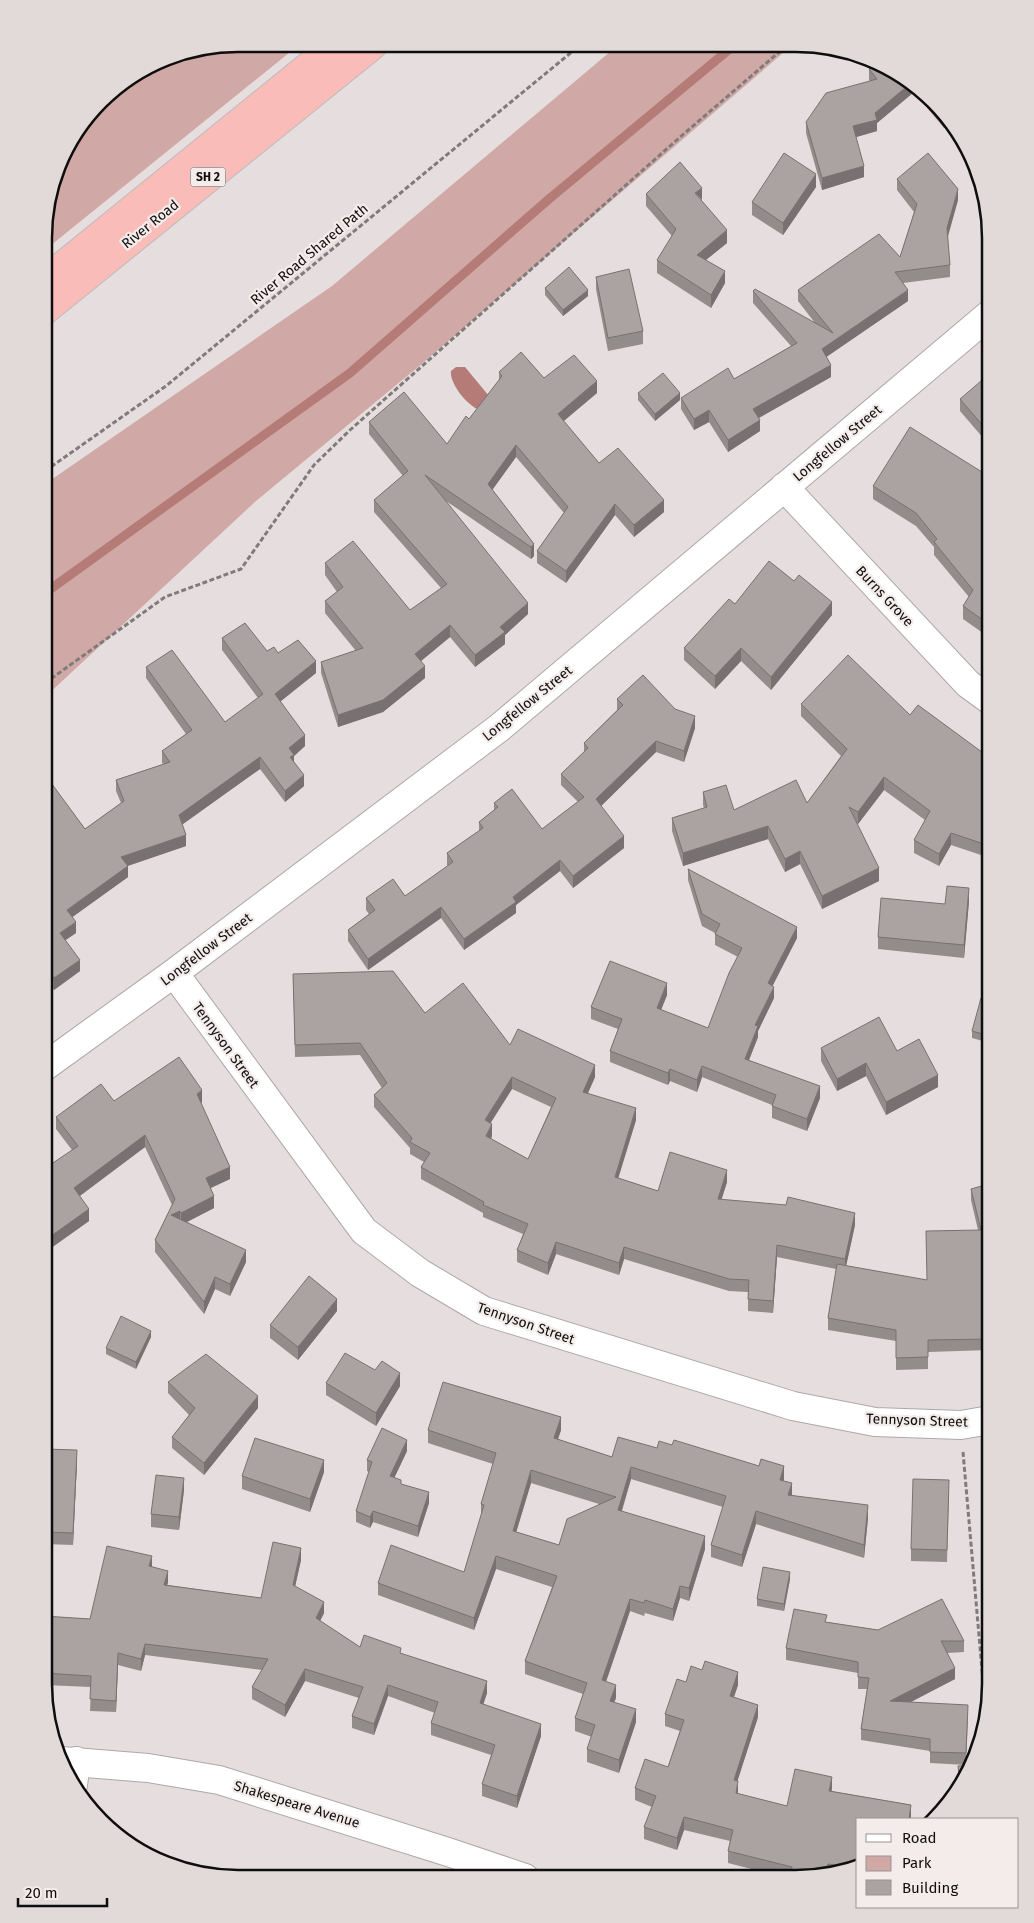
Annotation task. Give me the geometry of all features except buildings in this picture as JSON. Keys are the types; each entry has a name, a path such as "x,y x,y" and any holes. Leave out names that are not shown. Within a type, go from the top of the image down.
{"highway":[{"name":"River Road","path":"52,274 326,52"},
{"name":"River Road","path":"52,304 364,52"}],"street":[{"name":"Longfellow Street","path":"52,1061 174,973 499,728 982,321"},
{"name":"Burns Grove","path":"784,487 968,684 982,694"},
{"name":"Tennyson Street","path":"174,973 364,1231 420,1273 484,1311 793,1406 875,1422 961,1425 982,1421"},
{"name":"Shakespeare Avenue","path":"73,1769 148,1768 219,1780 501,1870"}],"path":[{"name":"River Road Shared Path","path":"52,466 166,386 572,52"},
{"path":"52,678 165,598 241,569 314,466 350,430 679,138 779,52"},
{"path":"961,1425 982,1669"}],"green space":[{"path":"238,52 290,52 52,244 54,214 59,190 77,145 107,107 125,91 145,77 167,67 202,56"},
{"path":"610,52 784,52 424,362 256,501 52,690 52,479 332,286"}],"shaded area":[{"path":"456,367 465,367 489,396 480,410 465,400 456,388 451,371"}],"waterway":[{"path":"52,588 350,373 549,199 726,52"}]}
